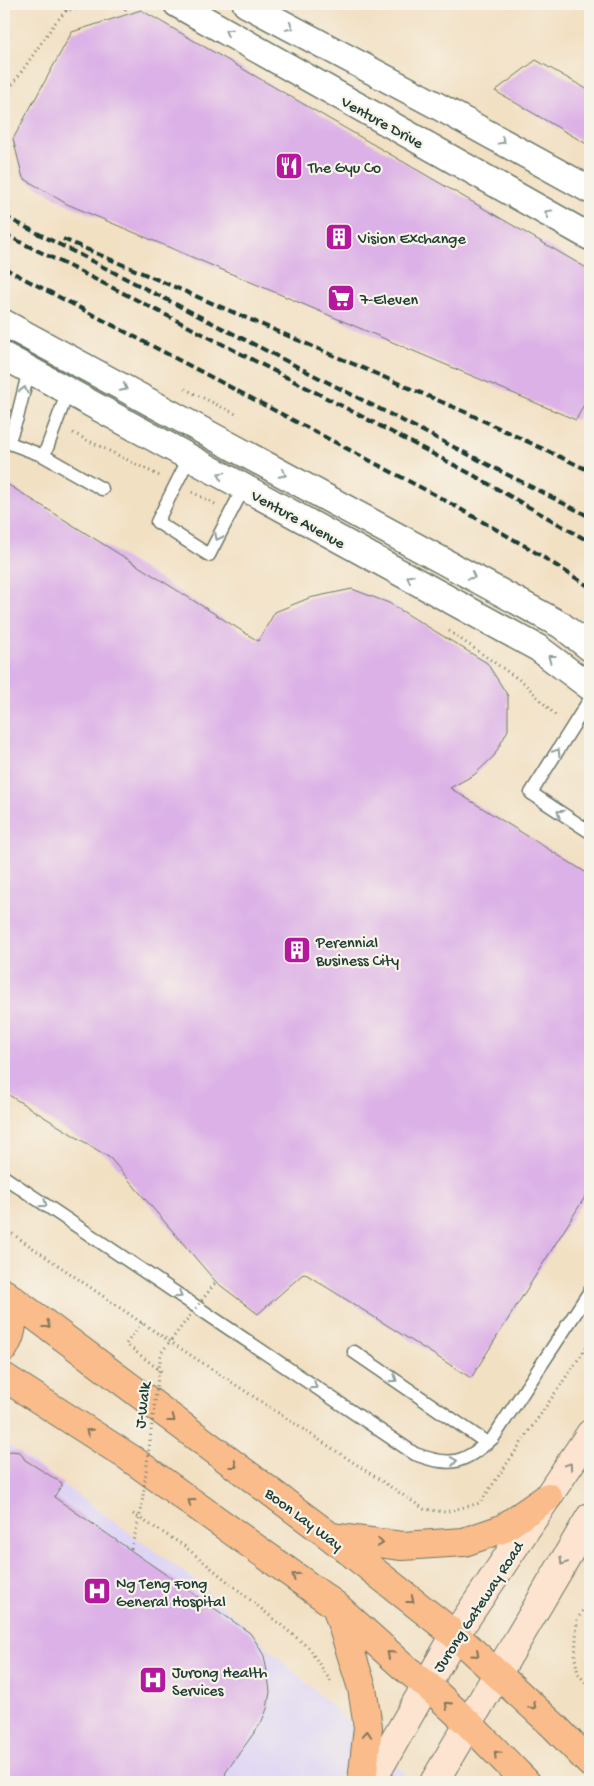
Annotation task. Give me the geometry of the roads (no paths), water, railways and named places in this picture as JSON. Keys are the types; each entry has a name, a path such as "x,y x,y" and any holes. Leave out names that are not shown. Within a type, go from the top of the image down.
{"main road":[{"path":"4,1348 10,1338 13,1323 6,1294"},
{"name":"Boon Lay Way","path":"6,1294 331,1537 455,1635 554,1726 590,1763"},
{"path":"4,1377 130,1458 335,1604 469,1724 526,1782"},
{"name":"Jurong Gateway Road","path":"371,1782 428,1686 455,1635 590,1434"},
{"path":"331,1537 402,1546 464,1542 502,1529 548,1497"},
{"path":"434,1782 590,1517"},
{"path":"335,1604 363,1696 368,1728 362,1782"}],"street":[{"name":"Venture Drive","path":"177,4 590,237"},
{"path":"246,4 590,190"},
{"name":"Venture Avenue","path":"4,323 561,625 590,648"},
{"name":"Venture Avenue","path":"4,356 538,648 590,687"}],"lane":[{"path":"29,370 17,418 6,442 44,456 102,489"},
{"path":"44,456 68,392"},
{"path":"190,458 157,522 209,555 244,487"},
{"path":"590,699 531,793 590,832"},
{"path":"4,1177 415,1454 436,1462 456,1462 475,1453 493,1438 590,1291"},
{"path":"354,1352 487,1444"}],"railway":[{"path":"4,216 590,517"},
{"path":"4,234 342,406 473,475 590,542"},
{"path":"63,239 465,412 590,471"},
{"path":"4,268 439,497 527,547 590,587"}],"place":[{"name":"The Gyu Co","path":"289,166"},
{"name":"Vision Exchange","path":"339,237"},
{"name":"7-Eleven","path":"341,298"},
{"name":"Perennial Business City","path":"297,950"},
{"name":"Ng Teng Fong General Hospital","path":"97,1591"},
{"name":"Jurong Health Services","path":"153,1680"}]}
